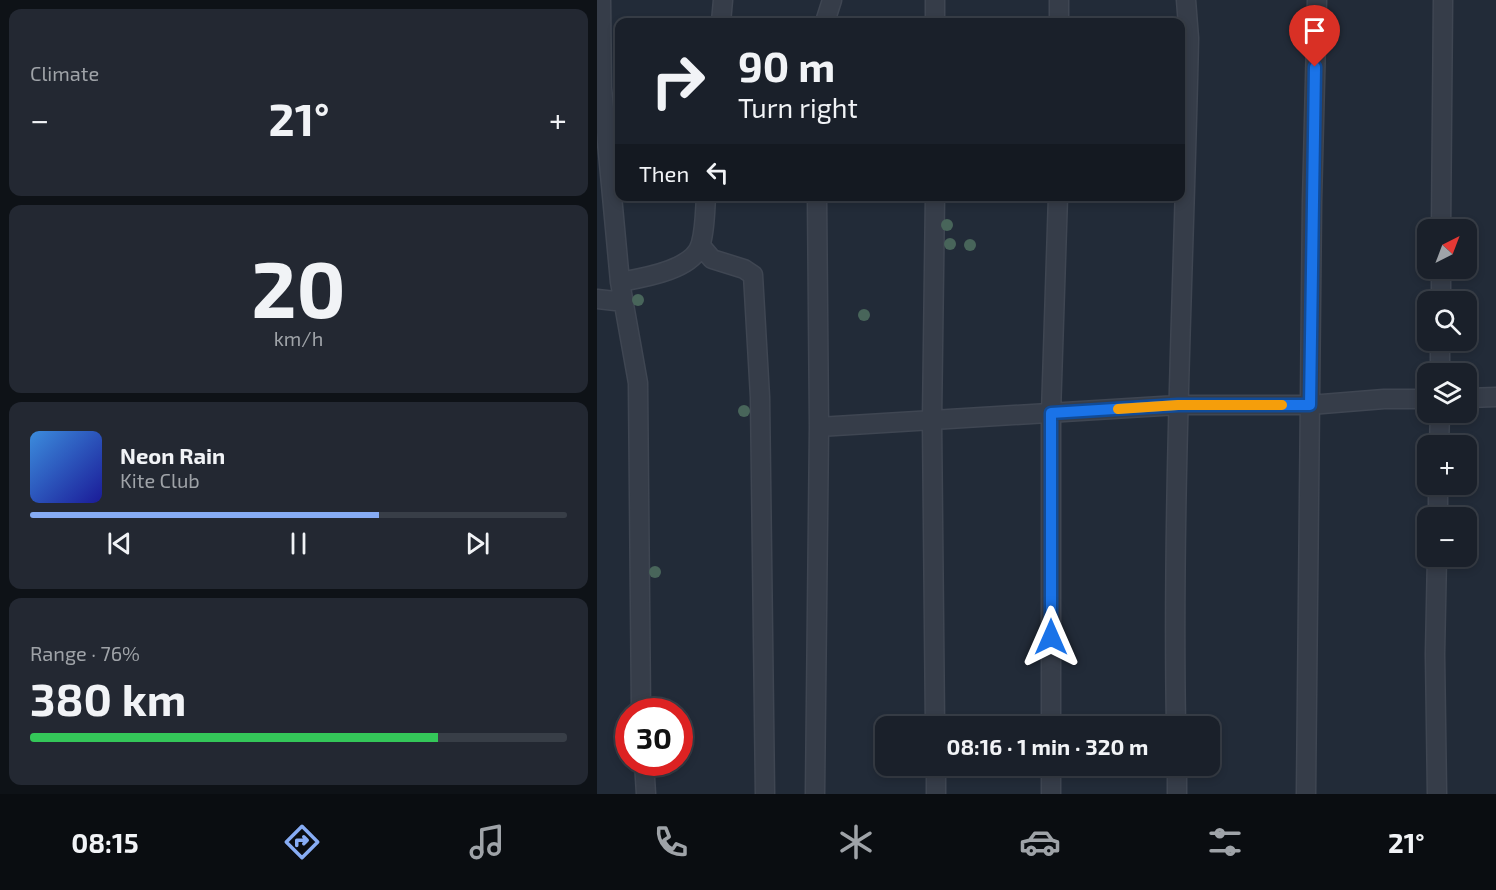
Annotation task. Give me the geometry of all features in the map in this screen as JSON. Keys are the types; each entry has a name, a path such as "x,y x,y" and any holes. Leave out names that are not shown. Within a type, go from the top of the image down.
{"street":[{"path":"601,0 602,88 620,282 638,383 641,698"},
{"path":"721,18 723,0"},
{"path":"826,18 832,0"},
{"path":"935,0 935,18"},
{"path":"1059,0 1059,18"},
{"path":"1185,171 1189,38 1187,0"},
{"path":"1307,794 1310,405 1317,0"},
{"path":"1441,219 1443,0"},
{"path":"620,282 663,273 687,260 701,246 706,201"},
{"path":"815,794 819,428 817,201"},
{"path":"935,201 931,421 935,716"},
{"path":"1051,716 1051,413 1058,201"},
{"path":"1176,716 1174,632 1184,201"},
{"path":"701,246 712,259 744,269 753,275 760,397 765,794"},
{"path":"597,299 624,302"},
{"path":"1477,398 1496,397"},
{"path":"819,428 1178,405 1310,405 1384,399 1417,399"},
{"path":"1437,567 1435,654 1437,794"},
{"path":"645,776 646,794"},
{"path":"936,776 936,794"},
{"path":"1051,776 1051,794"},
{"path":"1177,776 1177,794"}],"slow traffic":[{"path":"1118,409 1178,405 1282,405"}],"route":[{"path":"1051,637 1051,413 1178,405 1310,405 1315,67"}]}
